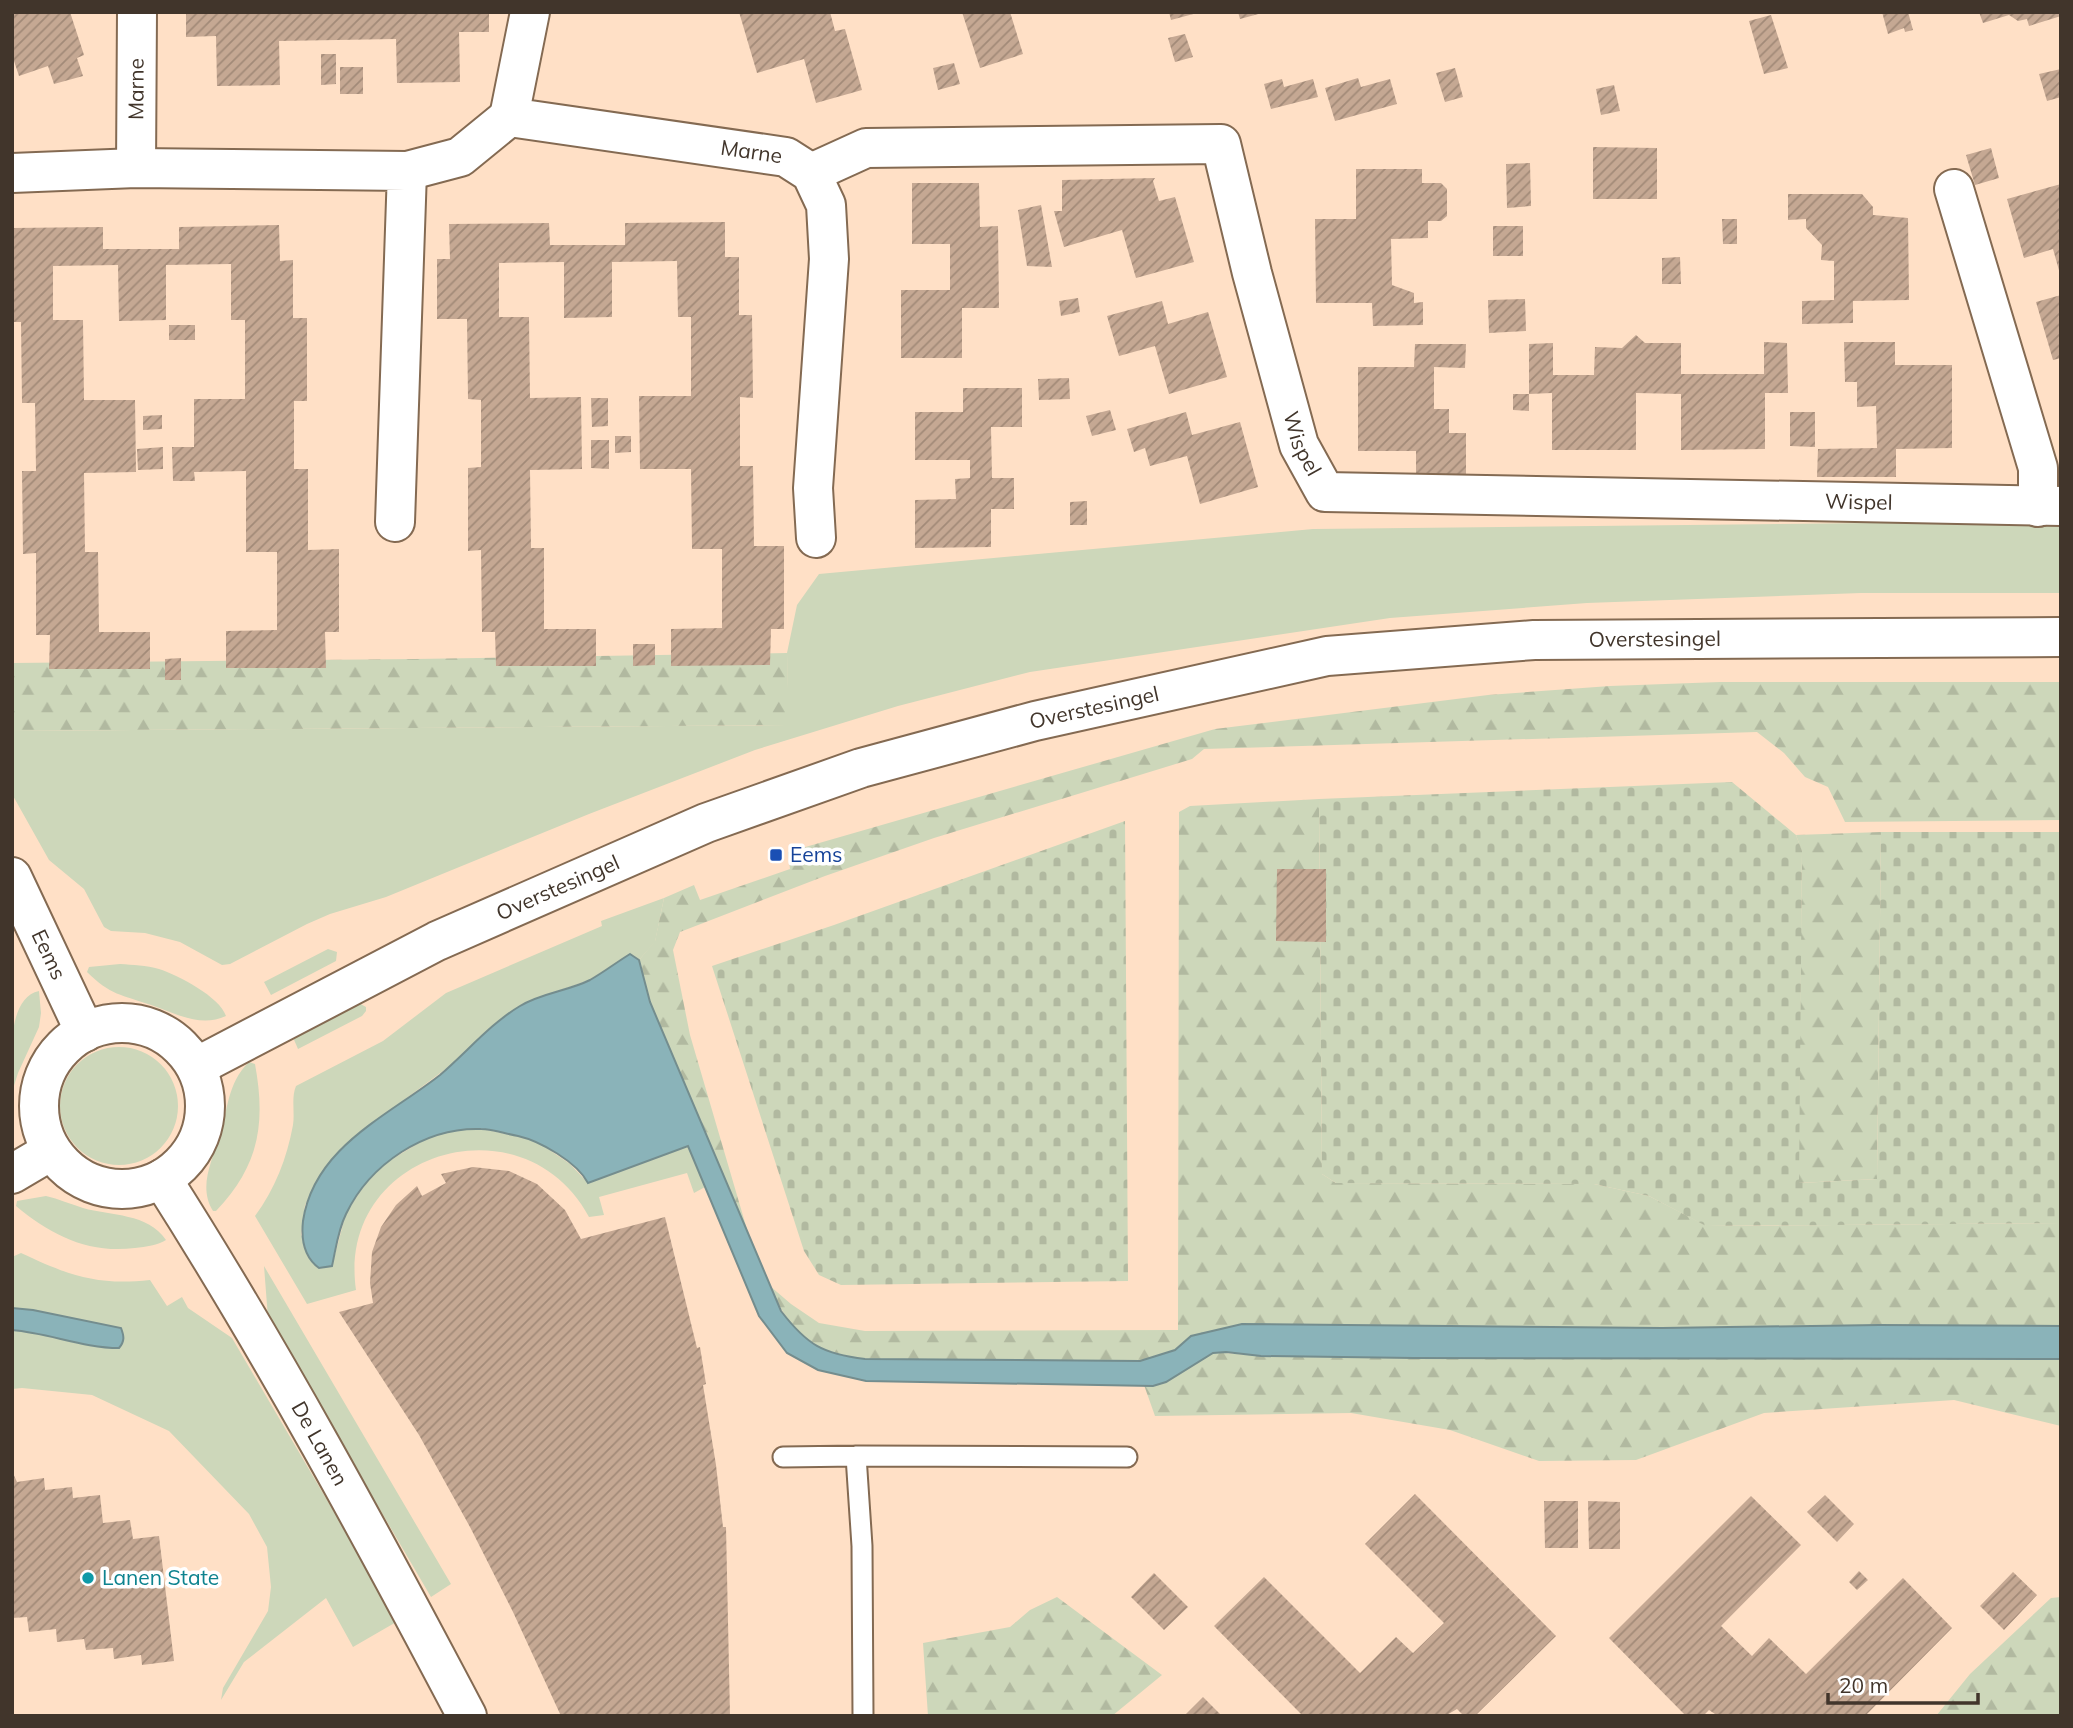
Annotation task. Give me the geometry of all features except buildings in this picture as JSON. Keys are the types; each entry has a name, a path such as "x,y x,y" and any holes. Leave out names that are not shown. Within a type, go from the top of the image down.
{"street":[{"name":"Marne","path":"136,12 136,167"},
{"path":"12,173 136,167 407,172 460,157 509,117 530,12"},
{"name":"Marne","path":"509,117 786,157 811,173"},
{"name":"Wispel","path":"811,173 866,148 1221,144 1298,445 1325,492 2050,507 1954,189"},
{"path":"395,522 407,172"},
{"path":"811,173 827,205 828,259 813,488 816,538"},
{"name":"Overstesingel","path":"196,1067 437,941 706,822 862,768 1035,721 1327,656 1355,653 1534,640 2061,637"},
{"name":"Eems","path":"12,877 85,1032"},
{"path":"128,1024 150,1028 170,1038 196,1067 205,1096 204,1121 196,1144 182,1165 162,1179 133,1189 101,1187 73,1174 51,1151 42,1130 38,1107 42,1084 51,1063 65,1045 85,1032 106,1025 128,1024"},
{"path":"12,1174 51,1151"},
{"name":"De Lanen","path":"162,1179 254,1328 348,1492 467,1716"}],"lane":[{"path":"856,1456 862,1546 863,1716"},
{"path":"783,1457 1127,1457"}],"green space":[{"path":"2061,521 2061,593 1861,593 1587,603 1390,618 1030,672 898,706 755,750 386,897 330,914 230,964 222,965 180,942 145,933 111,931 104,927 84,889 49,860 12,794 12,731 788,725 787,653 797,605 819,574 1313,529"},
{"path":"787,653 789,725 12,731 12,663"},
{"path":"1720,682 2061,682 2061,820 1845,822 1828,787 1805,777 1784,753 1757,732 1204,749 1192,759 934,838 825,876 680,932 673,950 690,1035 751,1243 649,1001 639,960 655,941 664,898 694,885 700,900 790,869 788,852 1215,729 1488,695 1610,686"},
{"path":"1732,782 1796,835 1802,851 1799,1183 1877,1179 1881,832 2061,832 2061,1223 1706,1226 1649,1196 1594,1184 1336,1183 1322,1174 1319,799"},
{"path":"1319,799 1322,1174 1336,1183 1594,1184 1649,1196 1707,1226 2061,1223 2061,1326 1662,1328 1242,1324 1191,1336 1175,1350 1140,1361 865,1359 830,1352 817,1346 795,1329 770,1286 819,1323 865,1331 1178,1330 1179,812 1190,806"},
{"path":"1125,821 1128,1281 841,1285 819,1275 804,1251 712,966"},
{"path":"1881,832 1877,1179 1798,1183 1802,852 1796,835"},
{"path":"664,898 655,942 639,960 630,954 589,980 522,1004 487,1030 463,1056 404,1100 320,1176 305,1205 301,1235 332,1266 346,1213 382,1165 429,1137 455,1130 482,1129 535,1140 570,1164 588,1183 688,1146 705,1187 694,1193 687,1173 599,1197 604,1215 589,1217 560,1180 522,1158 481,1150 441,1156 404,1174 375,1203 358,1242 356,1290 307,1304 255,1216 269,1195 284,1161 293,1125 296,1086 383,1041 446,993 602,926 601,921"},
{"path":"328,949 337,952 336,961 271,995 264,982"},
{"path":"140,965 177,976 216,1001 226,1016 197,1020 178,1015 117,993 87,972 89,967"},
{"path":"39,991 39,1027 18,1073 12,1103 11,1058 15,1022 28,997"},
{"path":"357,1002 366,1007 362,1016 298,1049 292,1035"},
{"path":"119,1047 142,1051 161,1064 174,1083 178,1106 174,1129 161,1148 142,1161 119,1165 96,1161 77,1148 64,1129 60,1106 64,1083 77,1064 96,1051"},
{"path":"249,1062 255,1064 260,1106 256,1143 242,1177 216,1211 213,1211 207,1193 208,1174 232,1088"},
{"path":"46,1196 83,1208 139,1220 158,1231 166,1240 148,1246 118,1249 71,1240 43,1226 16,1206 17,1201"},
{"path":"21,1253 83,1277 114,1281 150,1280 167,1306 182,1297 188,1308 232,1338 398,1621 353,1647 326,1598 244,1662 221,1700 223,1688 268,1611 271,1587 267,1547 249,1514 169,1431 92,1395 12,1389 12,1330 93,1346 120,1348 120,1328 12,1308 12,1257"},
{"path":"264,1266 451,1584 431,1597 268,1318"},
{"path":"1213,1352 1261,1356 1413,1358 2061,1359 2061,1426 1954,1400 1764,1413 1636,1460 1539,1461 1450,1430 1351,1413 1155,1416 1144,1385 1153,1386"},
{"path":"1057,1597 1162,1675 1112,1716 928,1716 923,1643 1010,1627 1030,1610"},
{"path":"2061,1597 2061,1716 1936,1716 1970,1674 2051,1598"}],"water":[{"path":"630,954 639,960 650,1002 781,1311 808,1340 827,1351 865,1359 1140,1361 1175,1350 1191,1336 1242,1324 1662,1328 2061,1326 2061,1359 1413,1358 1261,1356 1226,1352 1213,1353 1166,1382 1153,1386 866,1381 818,1370 787,1353 759,1316 688,1146 588,1183 567,1160 547,1148 527,1139 486,1129 440,1134 420,1142 384,1165 369,1179 346,1214 332,1266 319,1268 314,1264 305,1247 303,1221 310,1195 337,1153 377,1120 440,1075 509,1013 537,998 590,980"},
{"path":"12,1308 121,1328 123,1341 119,1348 106,1347 12,1330"}],"place":[{"name":"Eems","path":"776,855"},
{"name":"Lanen State","path":"88,1578"}]}
